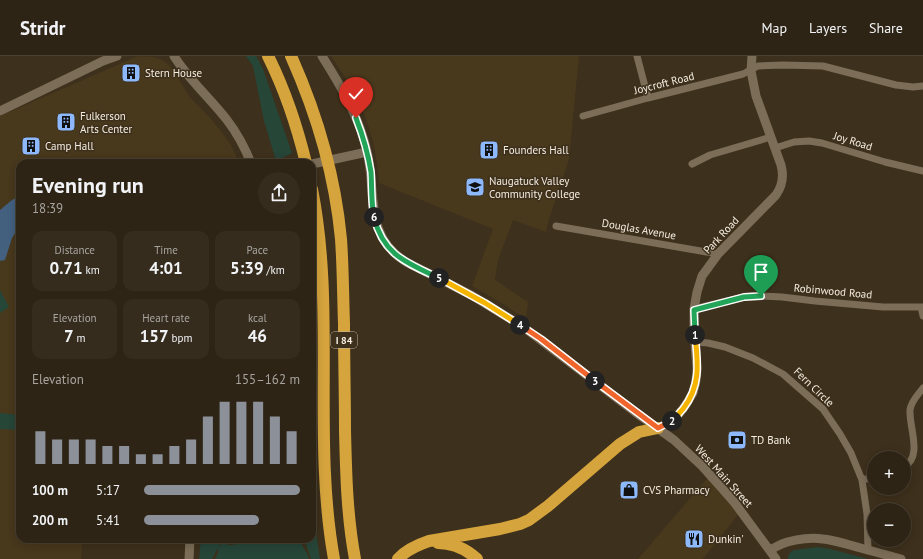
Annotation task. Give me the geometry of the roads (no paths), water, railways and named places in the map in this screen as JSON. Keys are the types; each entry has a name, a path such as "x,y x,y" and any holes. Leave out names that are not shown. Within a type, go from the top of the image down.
{"highway":[{"path":"268,56 297,128 305,159"},
{"name":"I 84","path":"291,56 309,98 318,124 330,170 341,239 346,492 355,559"},
{"path":"297,128 301,159"},
{"name":"I 84","path":"316,214 319,233 323,309 326,493 334,559"},
{"path":"401,556 419,544 429,541 505,528 529,520 548,506 620,444 639,432 658,428"},
{"path":"401,556 419,545 440,543 450,544 466,550 477,559"}],"main road":[{"path":"0,111 86,70 101,59 117,56"},
{"path":"174,56 187,75 230,124 243,145 249,159"},
{"name":"West Main Street","path":"322,56 351,105 362,134 370,172 375,221 382,238 392,252 406,262 471,295 517,322 678,443 711,475 734,502 776,559"},
{"name":"Park Road","path":"658,428 674,420 686,406 693,392 697,369 694,310 699,283 705,271 718,254 779,191 782,182 783,172 756,96 750,71 752,56"},
{"path":"316,163 367,152"},
{"path":"770,551 777,546 788,542 818,538 828,539 901,559"},
{"path":"189,559 190,543"}],"street":[{"path":"637,56 648,98"},
{"name":"Joycroft Road","path":"583,116 744,74 758,66 824,66 896,85 913,87 923,86"},
{"path":"692,164 710,155 771,137"},
{"name":"Joy Road","path":"775,148 794,142 809,141 822,143 885,162 923,171"},
{"name":"Douglas Avenue","path":"556,226 718,254"},
{"name":"Robinwood Road","path":"694,310 744,297 761,296 883,307 922,307"},
{"path":"922,307 923,316"},
{"name":"Fern Circle","path":"696,342 725,347 753,358 783,374 823,409 852,454 862,480 867,514 868,550"},
{"path":"911,460 914,455 914,442 910,410 914,399 923,388"},
{"path":"862,480 867,479"}],"water":[{"path":"16,198 16,232 12,238 5,260 0,261 0,210"}],"place":[{"name":"Stern House","path":"131,73"},
{"name":"Fulkerson Arts Center","path":"66,122"},
{"name":"Camp Hall","path":"31,146"},
{"name":"Founders Hall","path":"489,150"},
{"name":"Naugatuck Valley Community College","path":"475,187"},
{"name":"TD Bank","path":"737,440"},
{"name":"CVS Pharmacy","path":"629,490"},
{"name":"Dunkin'","path":"694,539"}]}
